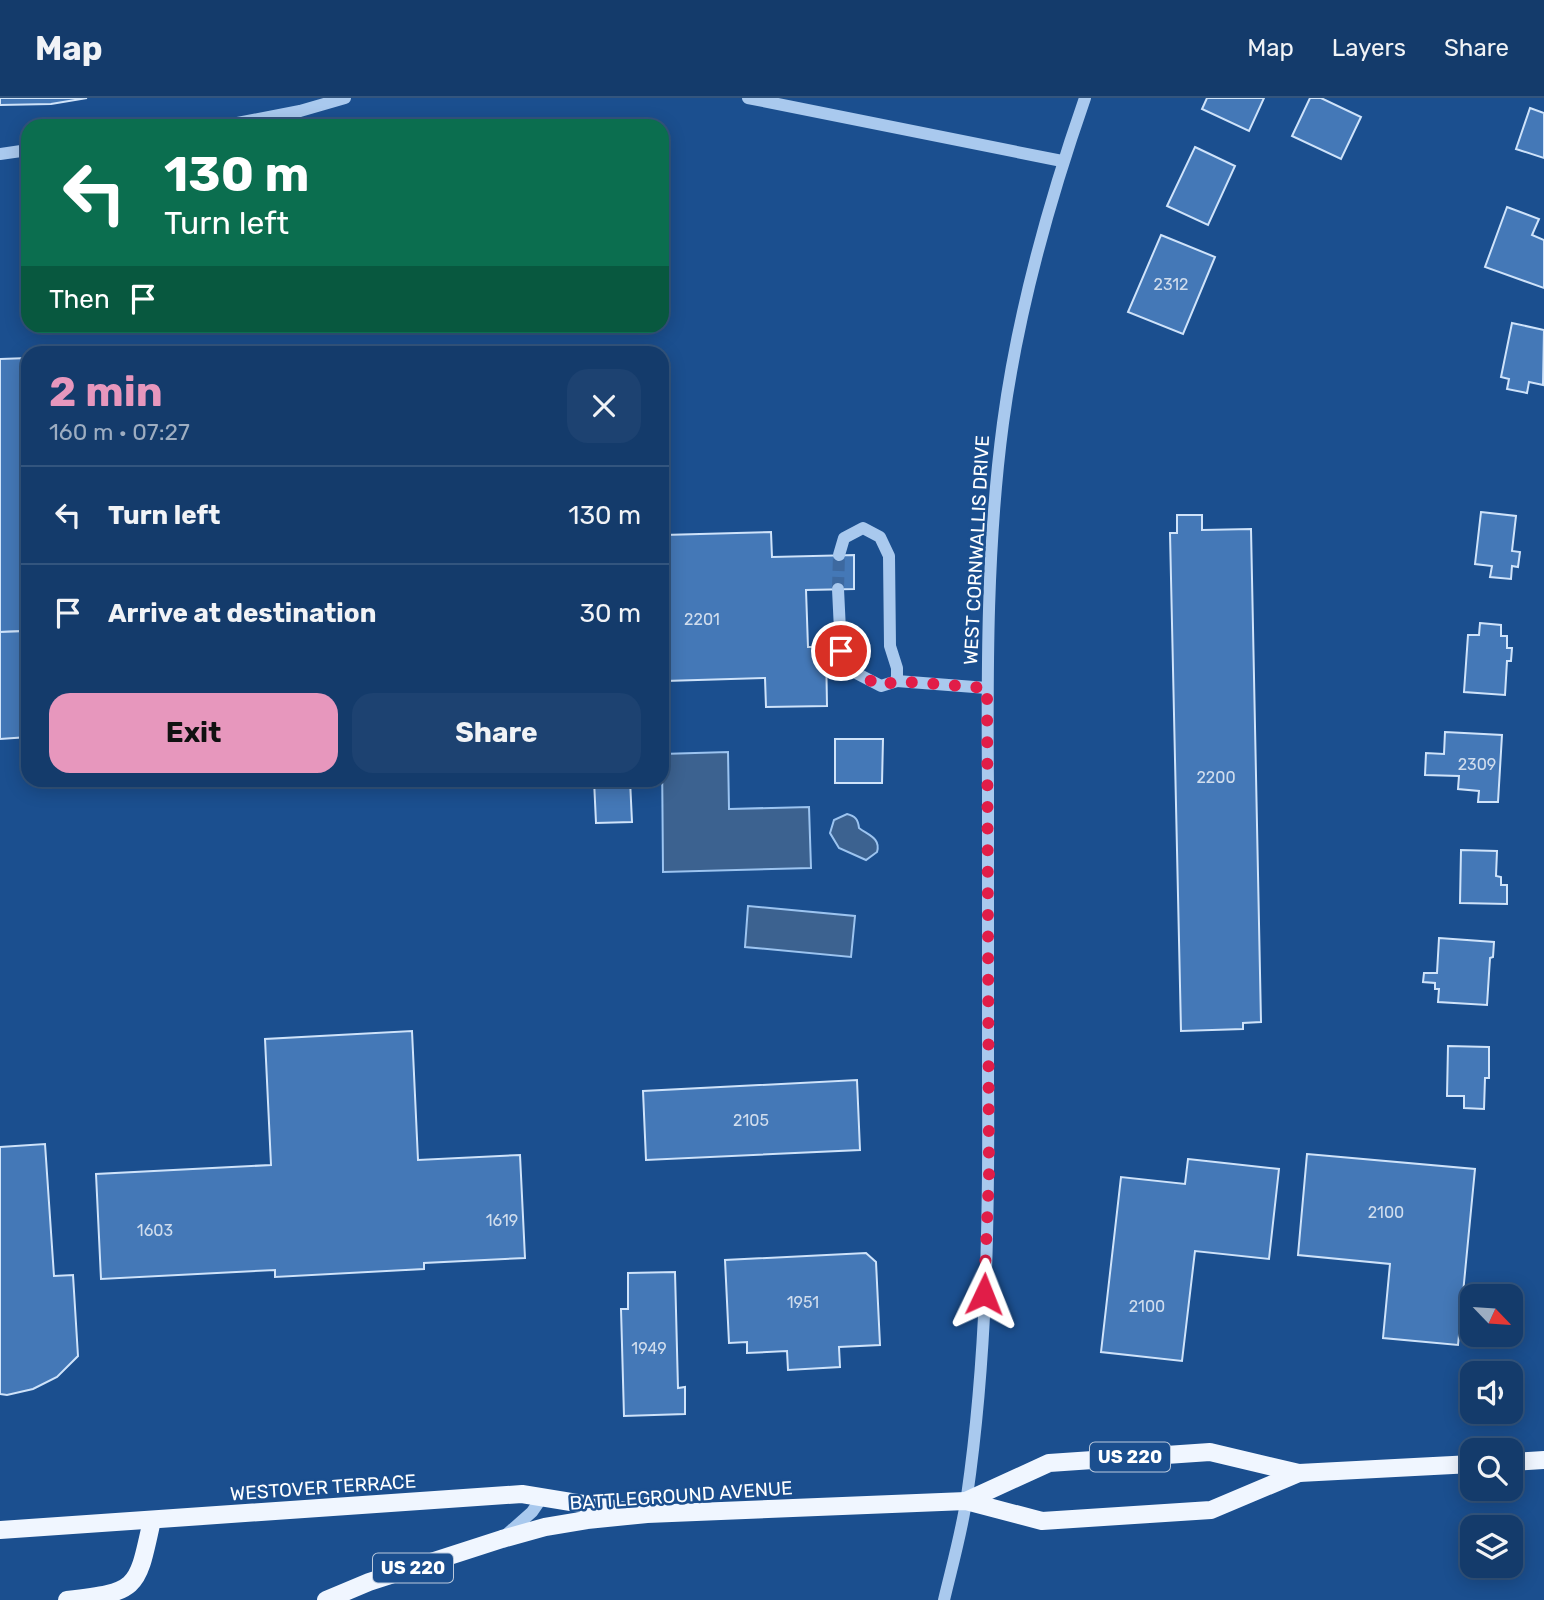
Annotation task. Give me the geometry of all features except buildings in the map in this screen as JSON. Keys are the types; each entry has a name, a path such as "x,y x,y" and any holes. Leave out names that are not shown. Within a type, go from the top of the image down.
{"main road":[{"name":"BATTLEGROUND AVENUE","path":"967,1501 1049,1463 1210,1452 1299,1473 1460,1465"},
{"path":"1523,1461 1544,1460"},
{"name":"BATTLEGROUND AVENUE","path":"326,1600 369,1582 545,1527 647,1514 967,1501 1042,1521 1211,1510 1299,1473"},
{"name":"WESTOVER TERRACE","path":"0,1530 522,1494 647,1514"},
{"path":"67,1600 110,1595 127,1588 139,1575 152,1520"}],"street":[{"path":"258,119 345,98"},
{"path":"748,98 1062,162"},
{"name":"WEST CORNWALLIS DRIVE","path":"944,1600 967,1501 978,1413 989,1176 987,688 992,545 1003,425 1016,338 1030,277 1062,162 1084,98"},
{"path":"0,154 21,151"},
{"path":"839,555 844,538 863,528 880,537 890,556 890,646 897,668 897,681"},
{"path":"838,589 841,651 856,673 881,686 897,681 987,688"},
{"path":"502,1539 532,1512 542,1496"}],"water":[{"path":"728,752 729,809 809,807 811,868 663,872 662,787 669,787 669,754"},
{"path":"847,814 856,818 859,828 877,843 877,852 866,860 839,848 830,833 834,820"},
{"path":"748,906 855,916 851,957 745,947"}],"tunnel":[{"path":"838,589 839,555"}],"route":[{"path":"841,651 856,673 881,686 897,681 987,688 989,1176 984,1294"}]}
